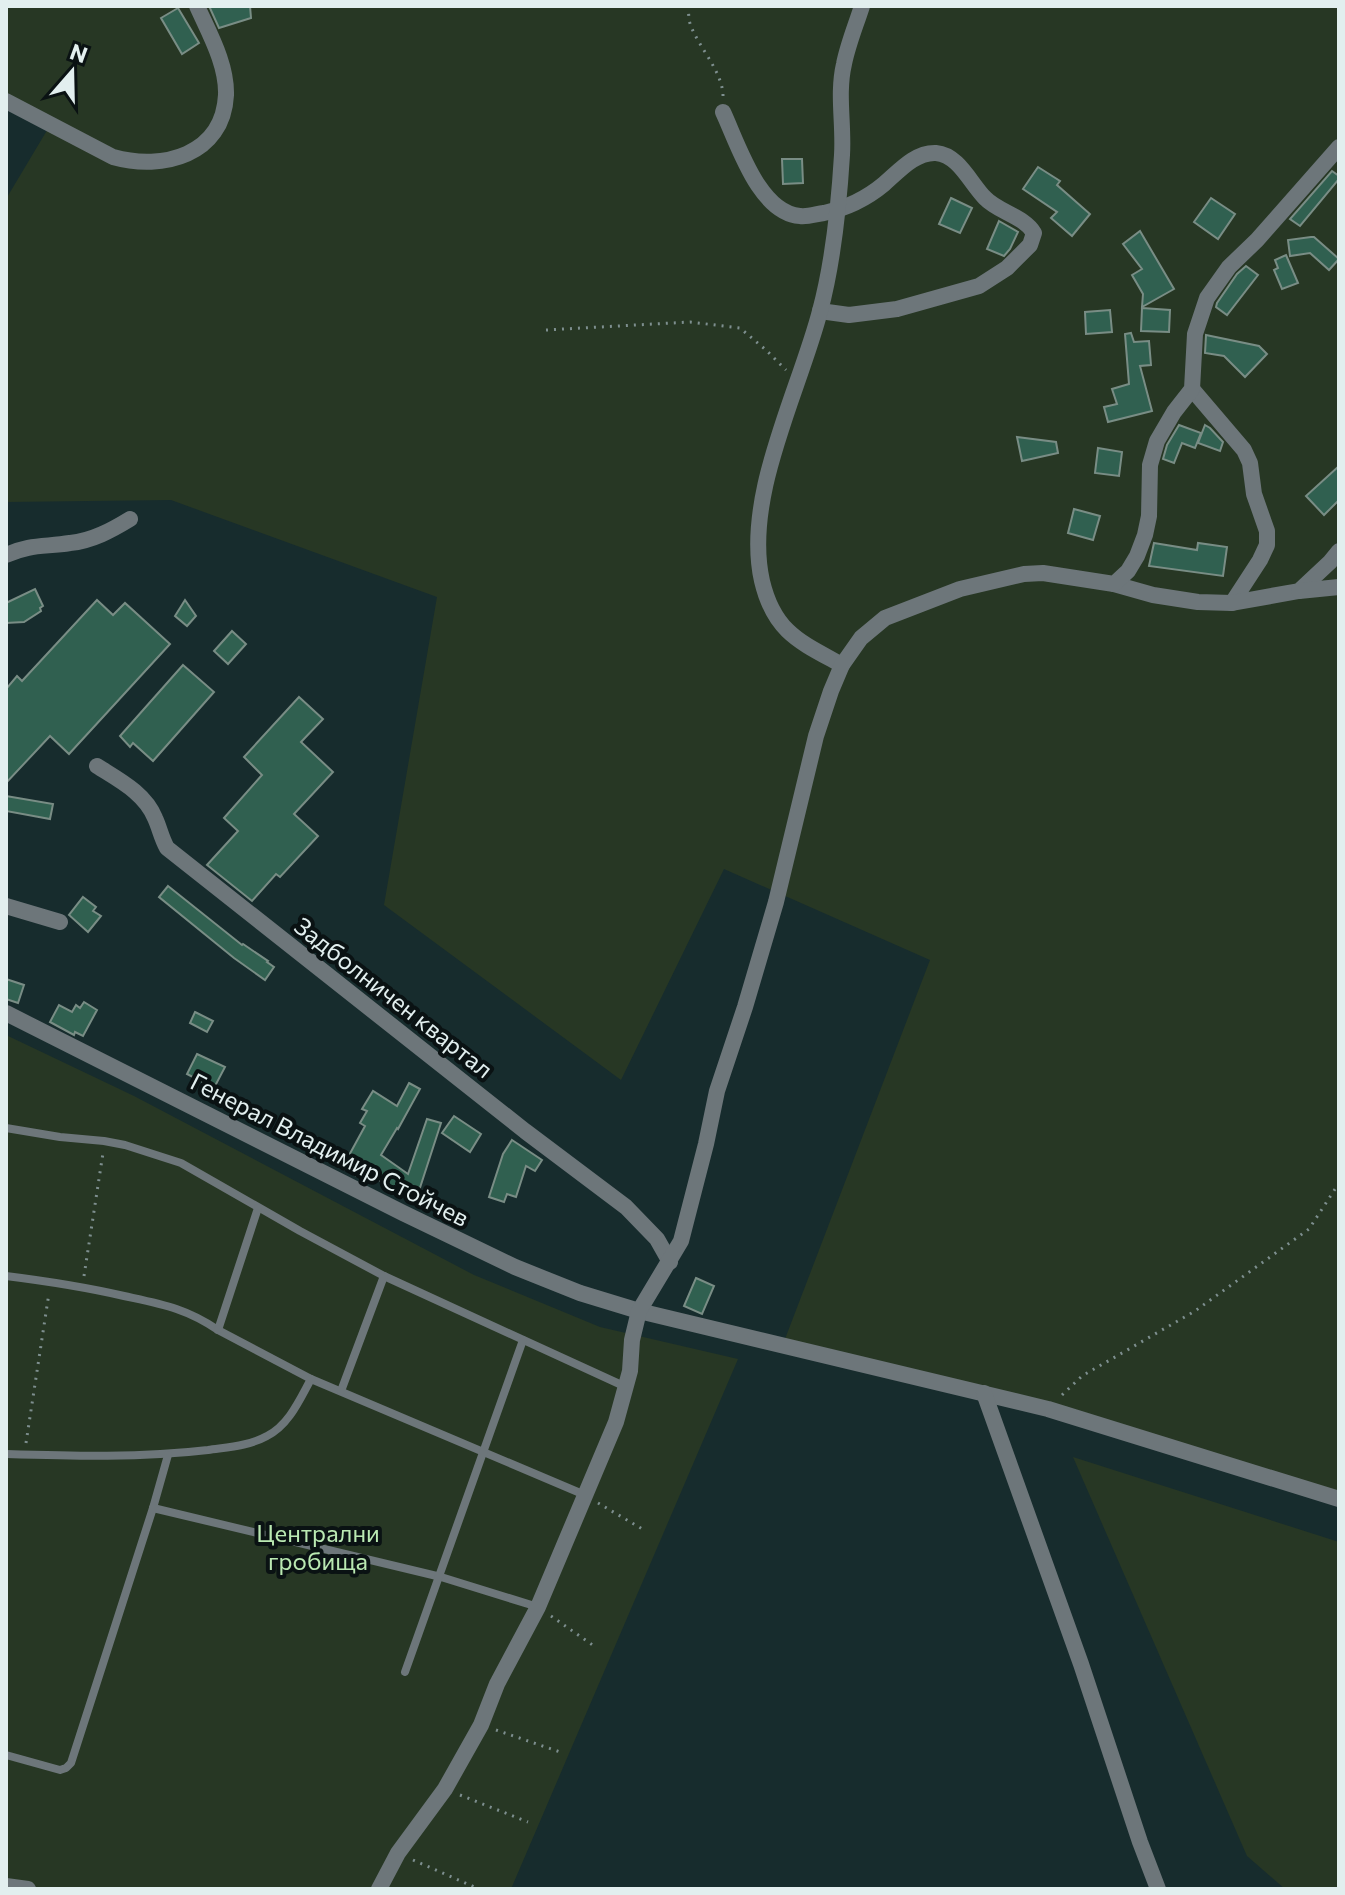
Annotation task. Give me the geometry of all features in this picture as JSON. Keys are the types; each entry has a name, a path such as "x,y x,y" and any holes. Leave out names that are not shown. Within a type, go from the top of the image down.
{"street":[{"path":"6,101 113,157 130,162 162,162 189,153 211,135 221,119 226,94 222,69 197,6"},
{"path":"842,665 786,631 772,611 762,581 758,547 761,510 772,463 820,311 830,266 843,152 840,103 843,65 862,6"},
{"path":"723,112 758,187 772,204 788,214 799,216 852,205 886,183 896,171 914,159 936,153 955,162 983,196 997,208 1029,226 1034,233 1030,245 1007,268 979,286 897,309 849,315 820,311"},
{"path":"1114,584 1133,564 1145,535 1149,516 1150,465 1157,441 1192,389 1195,334 1207,298 1229,267 1339,147"},
{"path":"1192,389 1244,450 1267,531 1267,545 1260,560 1232,603"},
{"path":"6,555 23,547 73,543 107,533 130,519"},
{"path":"1299,591 1339,551"},
{"path":"379,1889 398,1853 445,1789 481,1725 497,1684 538,1607 616,1422 630,1371 632,1340 639,1311 681,1241 717,1091 776,902 816,736 842,665 861,638 885,618 960,589 1024,574 1043,573 1114,584 1153,595 1198,602 1232,603 1339,587"},
{"name":"Задболничен квартал","path":"97,766 143,798 155,817 167,848 626,1207 657,1239 670,1262"},
{"path":"6,906 60,922"},
{"name":"Генерал Владимир Стойчев","path":"6,1013 403,1213 501,1260 580,1293 639,1311 1048,1409 1339,1499"},
{"path":"984,1393 1158,1889"},
{"path":"6,1886 28,1889"}],"lane":[{"path":"6,1128 125,1145 181,1163 384,1276 626,1387"},
{"path":"218,1330 258,1208"},
{"path":"6,1276 82,1287 172,1306 311,1379 585,1495"},
{"path":"341,1391 384,1276"},
{"path":"405,1672 523,1340"},
{"path":"6,1454 168,1455 241,1446 268,1436 282,1425 311,1379"},
{"path":"6,1755 60,1770 71,1763 168,1455"},
{"path":"153,1508 441,1577 538,1607"}],"path":[{"path":"688,6 690,24 710,58 724,91 723,112"},
{"path":"546,330 690,322 740,328 797,381"},
{"path":"82,1287 104,1141"},
{"path":"1048,1409 1082,1376 1195,1311 1309,1229 1339,1183"},
{"path":"24,1455 50,1282"},
{"path":"585,1495 644,1530"},
{"path":"538,1607 594,1646"},
{"path":"481,1725 563,1753"},
{"path":"445,1789 528,1822"},
{"path":"398,1853 479,1889"}],"green space":[{"path":"6,6 1339,6 1339,1501 785,1339 930,960 724,869 621,1080 384,905 437,597 171,500 6,502 6,199 49,127 6,108"},
{"name":"Централни гробища","path":"6,1035 134,1096 474,1275 600,1327 738,1359 511,1889 31,1889 6,1883"},
{"path":"1073,1457 1339,1542 1339,1889 1285,1889 1247,1856"}],"building":[{"path":"209,6 250,6 251,18 219,28"},
{"path":"178,8 199,43 182,54 161,18"},
{"path":"782,159 802,159 803,183 783,184"},
{"path":"1038,167 1060,181 1057,185 1090,214 1072,236 1051,218 1057,212 1023,189"},
{"path":"1332,171 1339,179 1300,226 1290,219"},
{"path":"951,198 972,208 960,233 939,224"},
{"path":"1211,198 1235,214 1218,239 1194,222"},
{"path":"999,221 1018,232 1004,256 987,249"},
{"path":"1140,231 1174,289 1142,307 1143,294 1132,275 1142,269 1123,244"},
{"path":"1314,237 1339,259 1329,270 1310,253 1290,256 1288,240"},
{"path":"1286,255 1298,283 1282,289 1274,270 1278,268 1275,260"},
{"path":"1246,266 1258,275 1227,315 1216,307 1217,303"},
{"path":"1142,308 1170,310 1169,332 1141,331"},
{"path":"1110,310 1112,332 1086,334 1085,312"},
{"path":"1131,333 1134,342 1149,341 1151,365 1140,366 1152,411 1108,422 1104,407 1117,404 1112,389 1129,384 1125,334"},
{"path":"1206,335 1259,346 1267,354 1245,377 1224,356 1205,353"},
{"path":"1179,425 1201,433 1195,448 1182,443 1174,463 1163,459"},
{"path":"1205,425 1223,442 1220,451 1198,443"},
{"path":"1017,437 1056,442 1058,453 1022,461"},
{"path":"1098,448 1122,452 1119,476 1095,473"},
{"path":"1339,466 1339,500 1324,515 1306,496"},
{"path":"1074,509 1100,516 1093,540 1068,533"},
{"path":"1154,543 1197,550 1198,543 1227,547 1223,576 1149,566"},
{"path":"35,589 43,606 41,611 24,622 6,623 6,603"},
{"path":"97,600 113,615 125,603 170,644 69,754 50,736 6,783 6,689 17,676 22,681"},
{"path":"185,600 196,616 187,626 175,616"},
{"path":"232,631 246,644 228,664 214,651"},
{"path":"183,665 214,692 153,761 133,743 130,747 120,736"},
{"path":"299,697 323,719 301,742 333,772 294,814 318,836 280,877 276,874 252,901 207,865 238,831 224,818 262,775 244,757"},
{"path":"6,796 53,804 50,819 6,811"},
{"path":"168,886 242,945 268,961 274,967 265,980 159,897"},
{"path":"83,897 96,907 93,911 101,916 88,932 69,915"},
{"path":"6,979 24,985 18,1003 6,999"},
{"path":"84,1002 97,1010 83,1036 75,1032 74,1035 50,1022 59,1005 72,1012 76,1005 80,1008"},
{"path":"195,1012 213,1021 207,1032 190,1023"},
{"path":"197,1054 225,1067 214,1088 187,1074"},
{"path":"409,1083 420,1089 381,1155 408,1174 427,1119 441,1123 416,1200 360,1170 357,1176 342,1168 365,1126 360,1123 367,1111 362,1109 373,1091 397,1106"},
{"path":"454,1116 481,1134 470,1152 442,1133"},
{"path":"512,1140 542,1160 535,1171 526,1166 516,1197 507,1194 504,1202 489,1197 503,1154"},
{"path":"696,1278 714,1286 702,1314 684,1306"}]}
